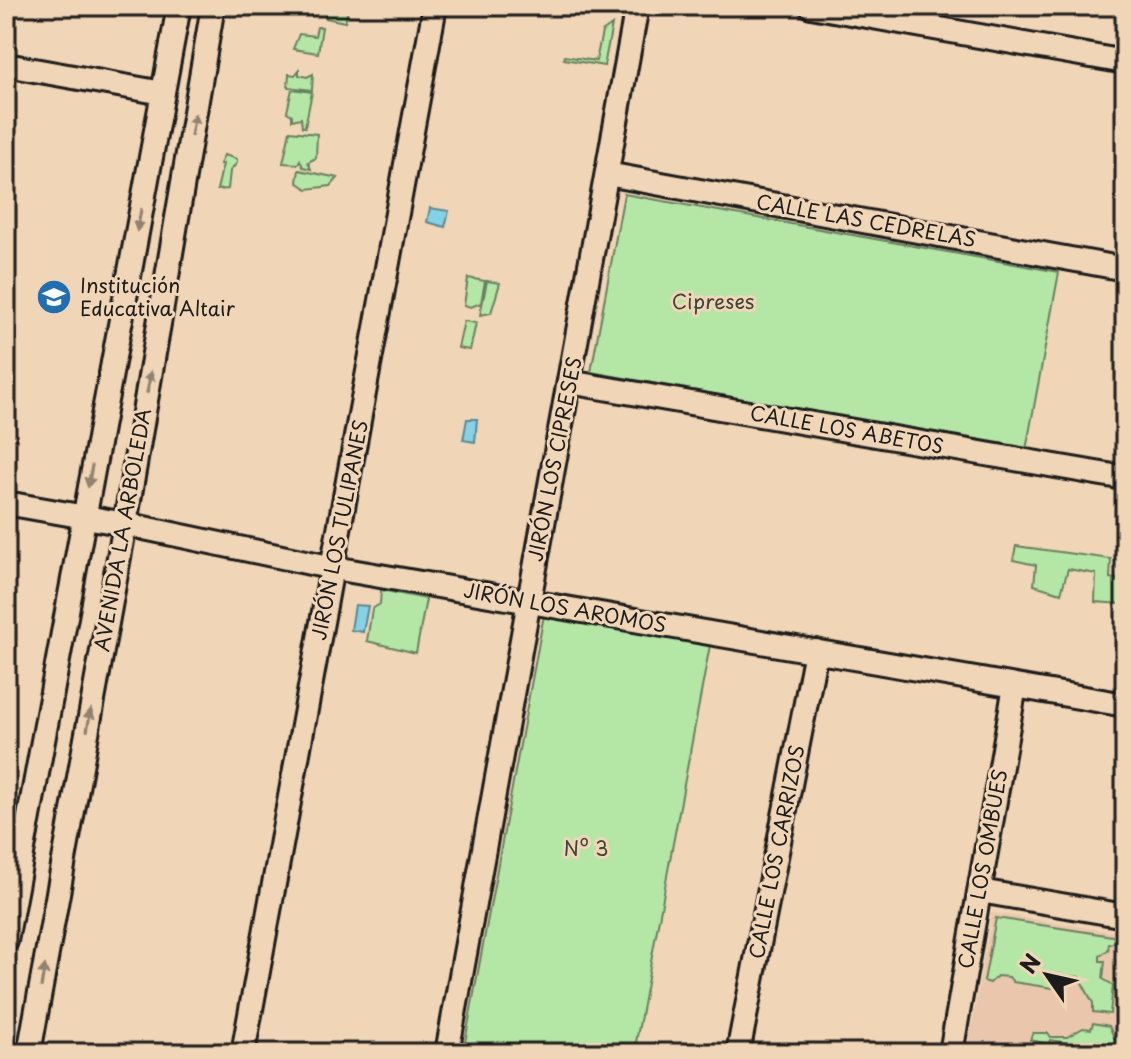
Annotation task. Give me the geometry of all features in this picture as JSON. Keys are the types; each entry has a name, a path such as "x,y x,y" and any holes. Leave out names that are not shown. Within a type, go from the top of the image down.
{"street":[{"name":"AVENIDA LA ARBOLEDA","path":"6,941 82,517 179,6"},
{"name":"AVENIDA LA ARBOLEDA","path":"31,1053 213,6"},
{"name":"JIRÓN LOS TULIPANES","path":"243,1053 435,6"},
{"name":"JIRÓN LOS CIPRESES","path":"447,1053 637,6"},
{"path":"811,6 1125,62"},
{"path":"6,65 163,93"},
{"name":"CALLE LAS CEDRELAS","path":"607,174 1125,269"},
{"name":"CALLE LOS ABETOS","path":"569,382 1125,478"},
{"name":"JIRÓN LOS AROMOS","path":"6,503 125,524 334,568 1125,705"},
{"name":"CALLE LOS CARRIZOS","path":"738,1053 816,651"},
{"name":"CALLE LOS OMBUES","path":"951,1053 1015,686"},
{"path":"980,891 1125,916"}],"shaded area":[{"path":"992,913 1125,934 1125,1053 967,1053"}],"green space":[{"path":"321,6 349,6 345,22 325,18"},
{"path":"612,25 604,66 564,59 565,56 596,61 602,32"},
{"path":"317,27 322,27 318,53 293,49 299,34 315,36"},
{"path":"299,70 299,75 307,77 313,74 312,90 288,87 289,74 295,75"},
{"path":"292,89 312,92 305,127 302,127 301,118 292,120 292,115 287,112"},
{"path":"290,131 317,134 316,158 308,162 311,169 303,167 300,160 298,164 283,163"},
{"path":"224,155 237,159 237,163 230,171 228,189 217,190 223,164 220,164"},
{"path":"299,170 338,178 331,186 307,189 297,182"},
{"name":"Cipreses","path":"624,194 1059,272 1026,450 591,372"},
{"path":"468,278 485,281 481,303 471,307 464,305"},
{"path":"487,281 500,283 491,313 480,315"},
{"path":"464,321 476,323 470,350 458,348"},
{"path":"1016,546 1111,559 1110,578 1124,581 1125,578 1122,604 1095,602 1096,574 1068,569 1061,593 1034,585 1036,565 1013,560"},
{"path":"381,590 426,599 416,653 367,641 372,609 380,604"},
{"name":"Nº 3","path":"544,615 710,645 634,1053 463,1053"},
{"path":"996,918 1125,938 1119,944 1109,944 1108,950 1100,956 1100,961 1105,961 1103,979 1113,985 1110,1014 1093,1012 1093,1003 1079,977 1058,975 1061,987 1055,985 1052,988 1013,982 1009,977 997,976 990,983 984,981"},
{"path":"1093,1023 1109,1026 1121,1053 1051,1040 1048,1044 1030,1040 1033,1033 1067,1037 1083,1028 1091,1029"}],"water":[{"path":"430,208 449,211 445,227 427,222"},
{"path":"467,419 477,419 475,442 463,440"},
{"path":"355,605 368,606 363,632 351,630"}],"place":[{"name":"Institución Educativa Altair","path":"54,297"}]}
